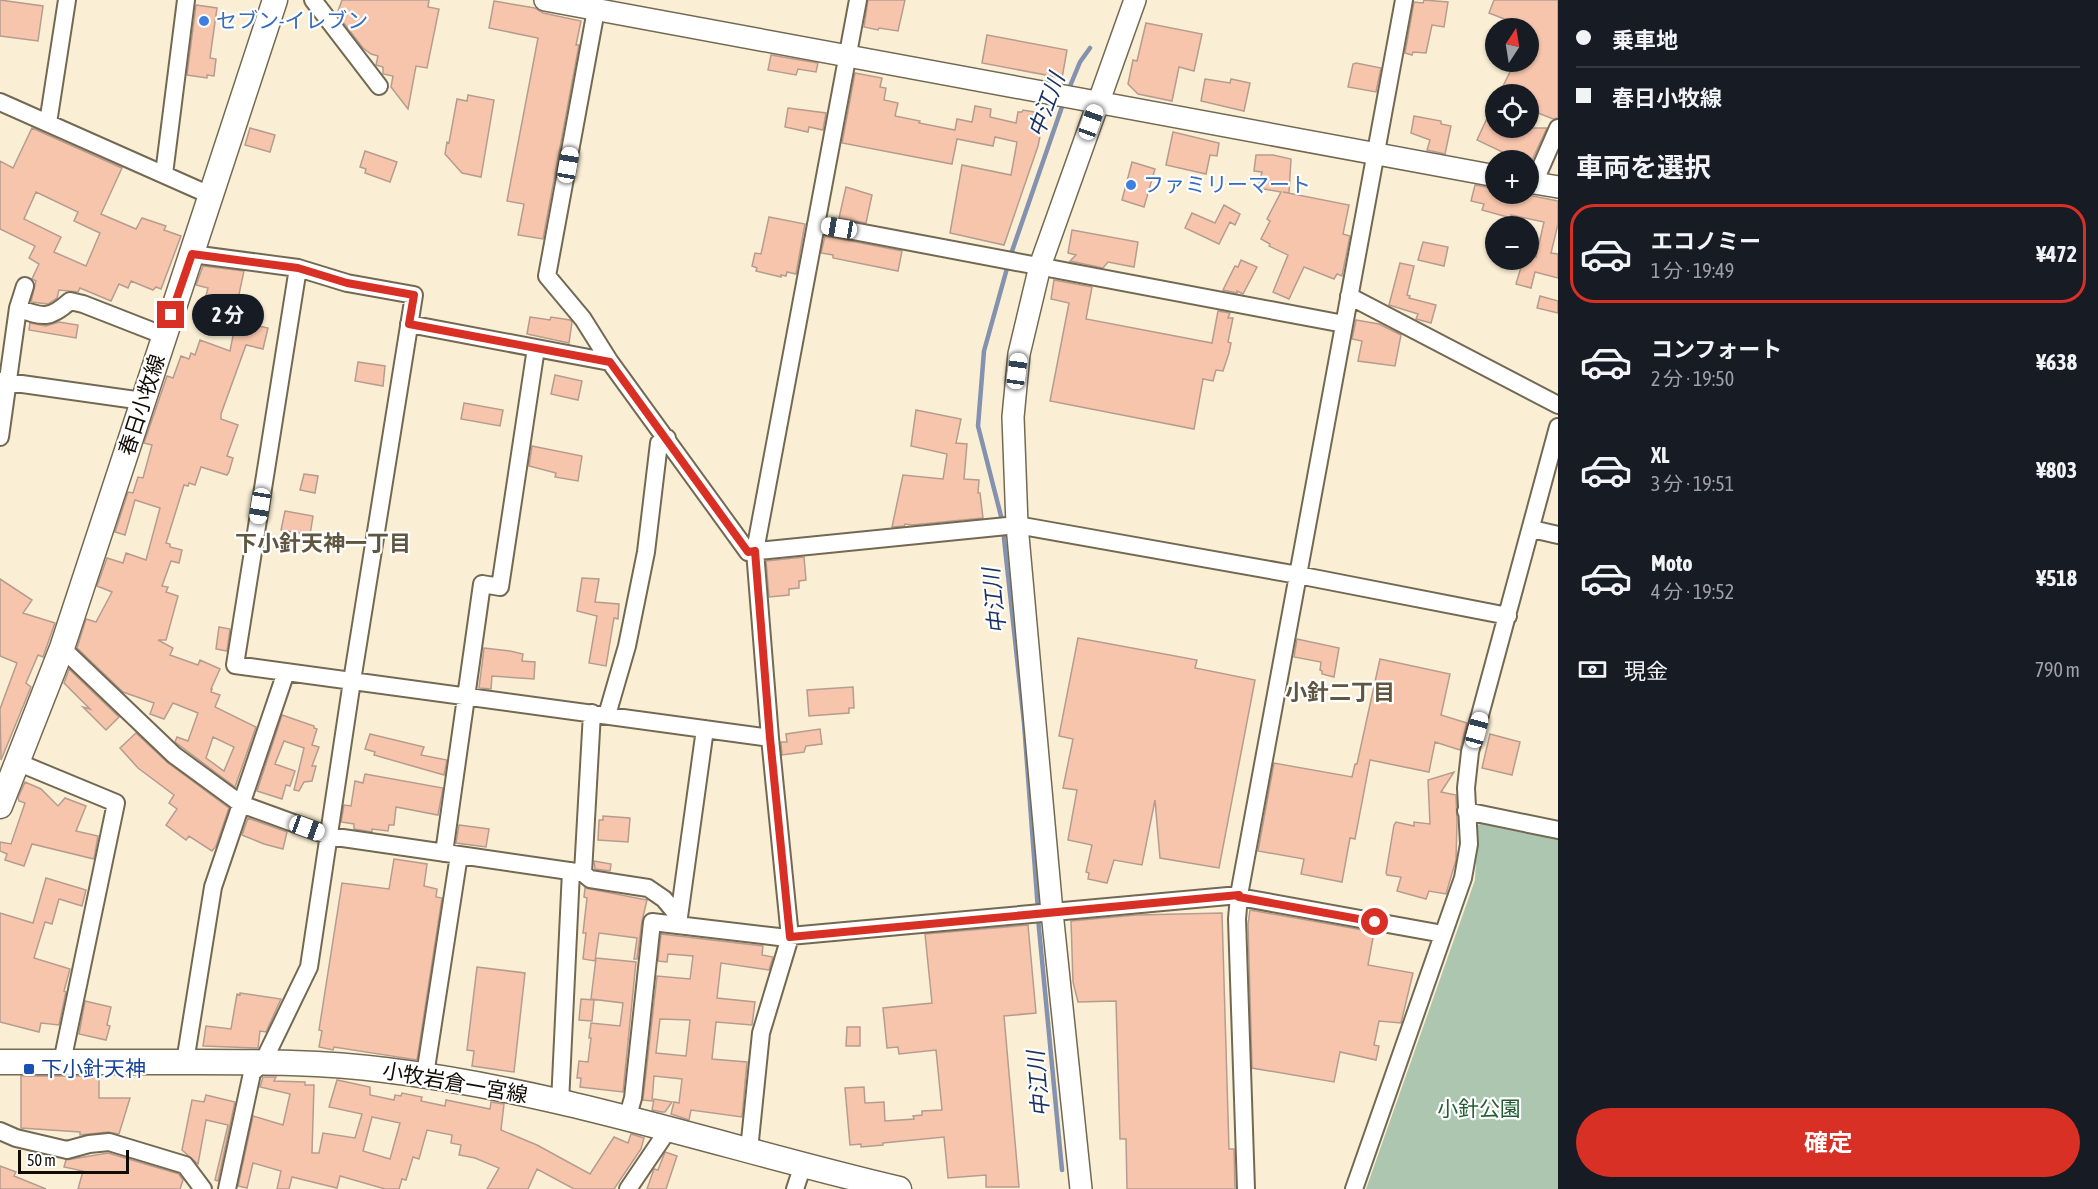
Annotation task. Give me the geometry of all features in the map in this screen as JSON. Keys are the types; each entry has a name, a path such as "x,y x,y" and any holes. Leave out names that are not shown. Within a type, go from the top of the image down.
{"main road":[{"name":"春日小牧線","path":"0,806 62,648 275,0"},
{"name":"小牧岩倉一宮線","path":"0,1062 263,1062 328,1064 425,1075 482,1085 627,1119 899,1189"}],"street":[{"path":"48,123 67,0"},
{"path":"164,174 186,0"},
{"path":"313,0 379,86"},
{"path":"546,0 594,6 1485,174"},
{"path":"749,1150 761,1033 790,937 770,738 755,551 858,0"},
{"path":"1081,1189 1050,912 1015,525 1013,454 1015,387 1034,265 1099,101 1135,0"},
{"path":"1246,1189 1237,919 1239,896 1404,0"},
{"path":"594,6 547,276 584,319 610,362 748,552 1015,525 1298,575 1508,616"},
{"path":"0,102 212,196"},
{"path":"1539,167 1558,128"},
{"path":"1539,184 1558,187"},
{"path":"816,224 1344,324"},
{"path":"192,254 298,268 347,283 414,295 309,967 263,1062 252,1073 227,1189"},
{"path":"298,268 235,665 770,738"},
{"path":"0,437 4,382 18,308 25,286"},
{"path":"1349,296 1558,405"},
{"path":"18,308 39,315 51,315 70,301 165,336"},
{"path":"409,324 610,362"},
{"path":"425,1075 452,854 466,696 482,584 500,587 536,348"},
{"path":"4,382 143,401"},
{"path":"1354,1189 1463,878 1469,844 1466,788 1470,752 1558,427"},
{"path":"560,1103 577,872 600,714 627,646 646,552 659,443 667,438"},
{"path":"1532,529 1558,535"},
{"path":"62,648 174,755 241,804 329,836 577,872 590,879 648,888 664,898 678,921"},
{"path":"184,1062 213,887 286,672"},
{"path":"678,921 705,729"},
{"path":"17,762 116,803 62,1062"},
{"path":"1466,811 1558,830"},
{"path":"627,1119 633,1098 652,922 678,921 790,937 1239,896 1443,934"},
{"path":"628,1189 668,1130"},
{"path":"0,1131 16,1138 67,1150 89,1144 110,1142 185,1165 202,1189"},
{"path":"795,1189 803,1165"}],"green space":[{"name":"小針公園","path":"1489,820 1558,837 1558,1189 1366,1189 1475,880 1478,825"}],"building":[{"path":"0,0 43,6 38,41 0,36"},
{"path":"342,0 429,0 428,7 439,9 427,68 416,66 408,109 391,87 393,76 383,74 383,67 376,65 378,56 363,48 337,14"},
{"path":"868,0 905,0 898,31 864,27"},
{"path":"1424,0 1448,2 1444,27 1432,25 1426,53 1413,52 1412,55 1405,53 1414,2 1423,3"},
{"path":"1494,0 1558,0 1558,118 1553,119 1539,113 1539,84 1504,84 1510,72 1539,72 1539,18 1502,18 1489,13"},
{"path":"494,1 535,8 543,13 581,21 576,45 579,45 543,239 518,235 524,204 507,201 538,38 489,28"},
{"path":"196,5 217,8 210,58 216,59 214,76 207,75 207,78 187,75"},
{"path":"1146,23 1202,34 1194,71 1179,67 1172,101 1138,94 1128,84 1133,60 1137,61"},
{"path":"987,35 1067,50 1062,78 982,63"},
{"path":"771,55 818,63 816,72 798,69 796,75 768,70"},
{"path":"1353,64 1381,68 1376,92 1348,87"},
{"path":"855,73 882,78 880,87 886,88 884,100 898,103 895,116 920,121 919,123 955,130 957,119 972,122 975,106 991,109 990,117 1016,123 1018,112 1023,110 1040,113 1040,116 1044,117 1038,146 1004,245 950,233 962,165 1011,175 1017,142 995,137 993,146 957,139 952,164 842,143"},
{"path":"1205,79 1230,83 1231,79 1250,83 1244,111 1201,101"},
{"path":"468,95 494,100 481,177 462,173 445,154 457,99 467,101"},
{"path":"788,108 826,113 823,130 809,127 808,132 785,127"},
{"path":"1414,116 1441,121 1441,124 1451,126 1445,154 1427,150 1430,140 1411,133"},
{"path":"1485,123 1485,138 1539,138 1539,128 1547,128 1537,150 1498,150 1477,140"},
{"path":"32,128 122,168 101,214 136,229 142,218 166,226 164,230 181,236 161,289 156,287 153,290 131,281 128,288 119,284 111,301 80,288 78,292 59,290 57,298 48,304 31,302 36,281 32,279 39,264 29,258 35,246 0,229 0,161 13,168","holes":["36,192 78,212 74,221 100,233 86,266 54,252 61,237 24,219"]},
{"path":"250,128 275,135 270,152 245,145"},
{"path":"1173,132 1219,143 1217,156 1210,155 1206,174 1166,165"},
{"path":"365,151 397,162 390,182 365,173 366,169 360,167"},
{"path":"1256,155 1273,155 1291,159 1289,193 1283,192 1349,205 1343,234 1350,236 1342,276 1337,274 1334,279 1304,267 1289,299 1273,292 1288,255 1269,246 1270,244 1261,239 1270,221 1267,219 1281,192 1258,188 1262,172 1254,171"},
{"path":"1132,162 1155,169 1144,207 1122,200"},
{"path":"1475,185 1485,187 1485,204 1539,204 1539,197 1558,201 1558,224 1551,253 1558,254 1558,278 1535,272 1531,288 1516,284 1520,270 1539,270 1539,244 1544,222 1539,221 1539,216 1504,216 1482,210 1484,204 1471,201"},
{"path":"846,187 872,195 866,223 839,218"},
{"path":"1224,205 1240,214 1235,225 1230,222 1219,244 1185,228 1192,213 1215,223"},
{"path":"769,217 805,224 796,274 787,272 786,276 781,275 781,277 756,271 757,268 752,266 755,253 761,254"},
{"path":"1072,230 1138,242 1134,267 1108,262 1103,268 1070,261 1076,255 1068,253"},
{"path":"825,236 902,251 898,271 833,258 833,255 821,253"},
{"path":"1423,242 1448,247 1444,266 1418,260"},
{"path":"1241,260 1257,267 1243,294 1223,290 1235,266 1238,267"},
{"path":"1400,263 1414,266 1407,295 1410,296 1409,298 1436,305 1431,323 1416,319 1418,314 1389,305"},
{"path":"203,266 244,271 232,327 206,320 208,312 202,311 208,288 196,285"},
{"path":"1054,280 1092,287 1086,319 1212,343 1218,311 1230,313 1228,318 1233,318 1228,342 1231,343 1229,353 1223,371 1216,370 1213,381 1203,379 1194,429 1050,401 1069,303 1051,299"},
{"path":"1540,296 1558,301 1558,313 1537,308"},
{"path":"530,317 570,320 572,322 569,343 527,334"},
{"path":"1356,320 1379,324 1401,335 1395,366 1358,361 1362,341 1352,339"},
{"path":"236,321 268,328 263,349 246,345 221,414 221,419 238,425 227,456 233,458 229,472 227,475 201,467 195,485 189,483 188,486 184,485 166,543 170,544 170,547 182,550 179,563 171,561 162,586 168,587 166,592 178,596 166,640 158,640 173,648 170,655 198,665 200,660 220,669 211,689 211,692 220,695 215,707 256,727 235,787 175,742 177,737 188,741 198,713 173,703 164,719 150,714 154,703 123,692 77,648 86,619 96,622 112,592 97,586 107,558 123,563 126,553 146,560 160,508 135,500 125,535 115,532 128,492 133,493 138,477 143,478 152,445 144,443 167,376 173,378 181,356 189,359 191,353 195,355 200,340 230,351","holes":["213,737 234,747 224,771 206,758"]},
{"path":"59,322 78,325 76,338 29,330 30,323 46,326"},
{"path":"358,362 385,366 383,386 355,381"},
{"path":"555,375 582,381 578,400 551,394"},
{"path":"464,403 503,410 500,426 461,419"},
{"path":"916,410 961,419 956,443 967,444 964,479 979,480 978,493 980,493 983,518 892,527 903,475 943,479 947,454 911,446"},
{"path":"532,446 582,456 578,481 555,477 556,473 529,466"},
{"path":"304,474 318,476 315,493 300,490"},
{"path":"285,511 313,516 310,535 281,530"},
{"path":"804,557 806,580 799,581 799,588 789,589 789,595 769,597 766,561"},
{"path":"582,578 599,579 595,602 619,604 618,619 614,618 606,666 589,663 597,616 577,611"},
{"path":"0,579 32,600 23,613 55,623 43,657 38,655 26,683 31,687 1,760 0,709 17,663 0,656"},
{"path":"219,627 230,629 227,651 216,649"},
{"path":"1078,638 1197,660 1195,668 1255,680 1219,868 1160,858 1155,800 1142,865 1114,860 1107,883 1088,879 1089,873 1086,872 1092,845 1068,840 1077,790 1063,788 1073,739 1059,736"},
{"path":"1297,639 1339,648 1334,677 1322,674 1321,662 1294,657"},
{"path":"484,648 523,654 522,661 535,662 534,679 492,676 491,689 479,688"},
{"path":"1380,659 1450,674 1441,715 1467,723 1460,750 1435,742 1429,772 1370,760 1355,839 1350,838 1342,882 1301,874 1304,859 1258,851 1274,763 1352,777 1355,764 1357,764"},
{"path":"69,669 119,717 106,730 83,707 90,709 64,683"},
{"path":"853,687 854,708 849,708 849,713 809,716 807,690"},
{"path":"282,715 314,726 317,729 312,745 319,747 312,766 316,766 312,781 304,782 299,791 294,790 304,748 284,741 275,764 295,771 290,786 286,785 282,799 257,791"},
{"path":"820,729 822,744 806,746 804,752 782,755 781,742 787,742 786,734"},
{"path":"136,733 168,763 229,808 216,846 212,851 189,836 186,840 166,825 177,809 169,803 174,795 138,768 120,748"},
{"path":"370,734 424,747 421,755 447,760 444,775 374,755 375,752 365,749"},
{"path":"1490,734 1520,742 1512,775 1482,768"},
{"path":"1454,772 1441,792 1456,795 1456,860 1446,894 1429,891 1426,899 1397,891 1401,877 1386,873 1394,825 1396,822 1414,826 1414,822 1430,824 1428,780"},
{"path":"365,774 443,788 438,815 396,807 394,825 389,825 388,831 372,829 372,832 354,829 354,824 341,822 344,805 351,806 355,781 363,783"},
{"path":"25,782 41,789 58,806 65,798 86,806 76,831 98,836 94,859 32,844 24,866 5,860 7,854 0,851 0,842 11,844 25,803 19,801 18,798"},
{"path":"603,816 630,818 628,842 598,840 599,820 603,820"},
{"path":"248,818 287,832 283,849 242,835"},
{"path":"459,825 489,829 486,847 456,843"},
{"path":"394,859 427,864 424,886 437,889 436,897 442,898 417,1060 334,1047 333,1050 319,1047 322,1031 319,1030 342,883 389,889"},
{"path":"594,861 611,864 610,871 595,869"},
{"path":"46,878 86,890 82,906 59,899 52,924 45,922 34,958 70,969 59,1025 41,1023 39,1032 0,1022 0,913 33,923"},
{"path":"585,888 647,900 637,959 634,959 637,938 599,933 595,961 583,959 587,898 584,897"},
{"path":"1250,910 1374,932 1368,965 1413,973 1401,1023 1379,1021 1374,1045 1379,1046 1376,1060 1340,1052 1334,1082 1252,1068 1248,924"},
{"path":"1222,913 1229,1149 1234,1149 1235,1189 1127,1189 1126,1139 1120,1139 1116,1001 1078,1002 1073,982 1071,921 1136,915"},
{"path":"1028,925 1036,1013 1004,1016 1019,1187 986,1187 986,1175 948,1178 944,1137 861,1147 861,1144 850,1145 845,1088 864,1087 865,1103 884,1102 885,1121 914,1119 913,1116 922,1115 922,1111 942,1110 936,1050 899,1054 898,1047 887,1048 883,1008 932,1003 925,934"},
{"path":"661,934 763,946 762,955 773,957 769,970 721,963 717,998 755,1002 752,1025 716,1022 712,1059 747,1062 742,1117 691,1110 689,1120 671,1114 674,1102 679,1103 682,1079 654,1076 652,1101 643,1100 657,976 690,979 693,956 668,954 667,962 658,961","holes":["660,1019 690,1020 686,1056 656,1053"]},
{"path":"596,958 636,962 623,1092 580,1087 581,1078 577,1078 579,1061 588,1062 591,1023 620,1026 623,1003 591,999"},
{"path":"477,967 525,973 514,1072 472,1066 474,1051 467,1050"},
{"path":"240,993 281,999 266,1032 260,1031 258,1048 203,1046 206,1026 231,1029 237,994 240,995"},
{"path":"581,999 594,1000 592,1021 579,1020"},
{"path":"85,1001 111,1007 107,1025 110,1026 106,1040 79,1034"},
{"path":"847,1027 860,1027 860,1046 846,1046"},
{"path":"21,1076 99,1076 99,1098 130,1098 119,1134 108,1132 80,1135 80,1132 21,1128"},
{"path":"263,1077 276,1077 274,1081 305,1082 305,1085 314,1085 312,1153 319,1153 323,1133 355,1138 362,1114 329,1107 337,1080 370,1087 370,1095 394,1100 395,1095 401,1096 402,1093 422,1097 421,1101 445,1106 446,1100 490,1109 491,1102 504,1104 501,1130 537,1145 590,1174 614,1137 628,1143 631,1134 644,1138 641,1149 614,1189 574,1189 537,1169 528,1189 487,1189 499,1168 475,1158 459,1155 461,1145 451,1143 452,1135 427,1130 419,1159 413,1157 406,1180 402,1179 399,1189 385,1189 340,1176 337,1188 292,1177 289,1189 277,1189 281,1171 253,1163 247,1188 238,1186 253,1116 283,1125 290,1094 260,1087","holes":["372,1117 400,1123 390,1159 363,1151"]},
{"path":"206,1095 235,1102 218,1181 215,1180 228,1125 206,1120 198,1164 182,1150 192,1100 204,1102"},
{"path":"654,1099 672,1102 665,1112 662,1112 652,1110"},
{"path":"665,1152 677,1156 666,1189 647,1189 654,1169 658,1170"},
{"path":"108,1153 179,1174 183,1180 180,1189 78,1189 83,1171 64,1167 66,1160"},
{"path":"0,1166 16,1172 14,1176 46,1189 0,1189"}],"waterway":[{"name":"中江川","path":"1068,91 1080,62 1090,48"},
{"name":"中江川","path":"1038,910 1024,723 1002,520 978,426 984,351 1011,254 1064,101"},
{"name":"中江川","path":"1038,918 1062,1170"}],"place":[{"name":"セブン-イレブン","path":"204,21"},
{"name":"ファミリーマート","path":"1131,185"},
{"name":"下小針天神","path":"29,1069"}],"district":[{"name":"下小針天神一丁目","path":"323,543"},
{"name":"小針二丁目","path":"1340,692"}],"route":[{"path":"171,315 192,254 298,268 347,283 414,295 409,324 610,362 748,552 755,551 770,738 790,937 1239,895 1239,897 1375,922"}]}
